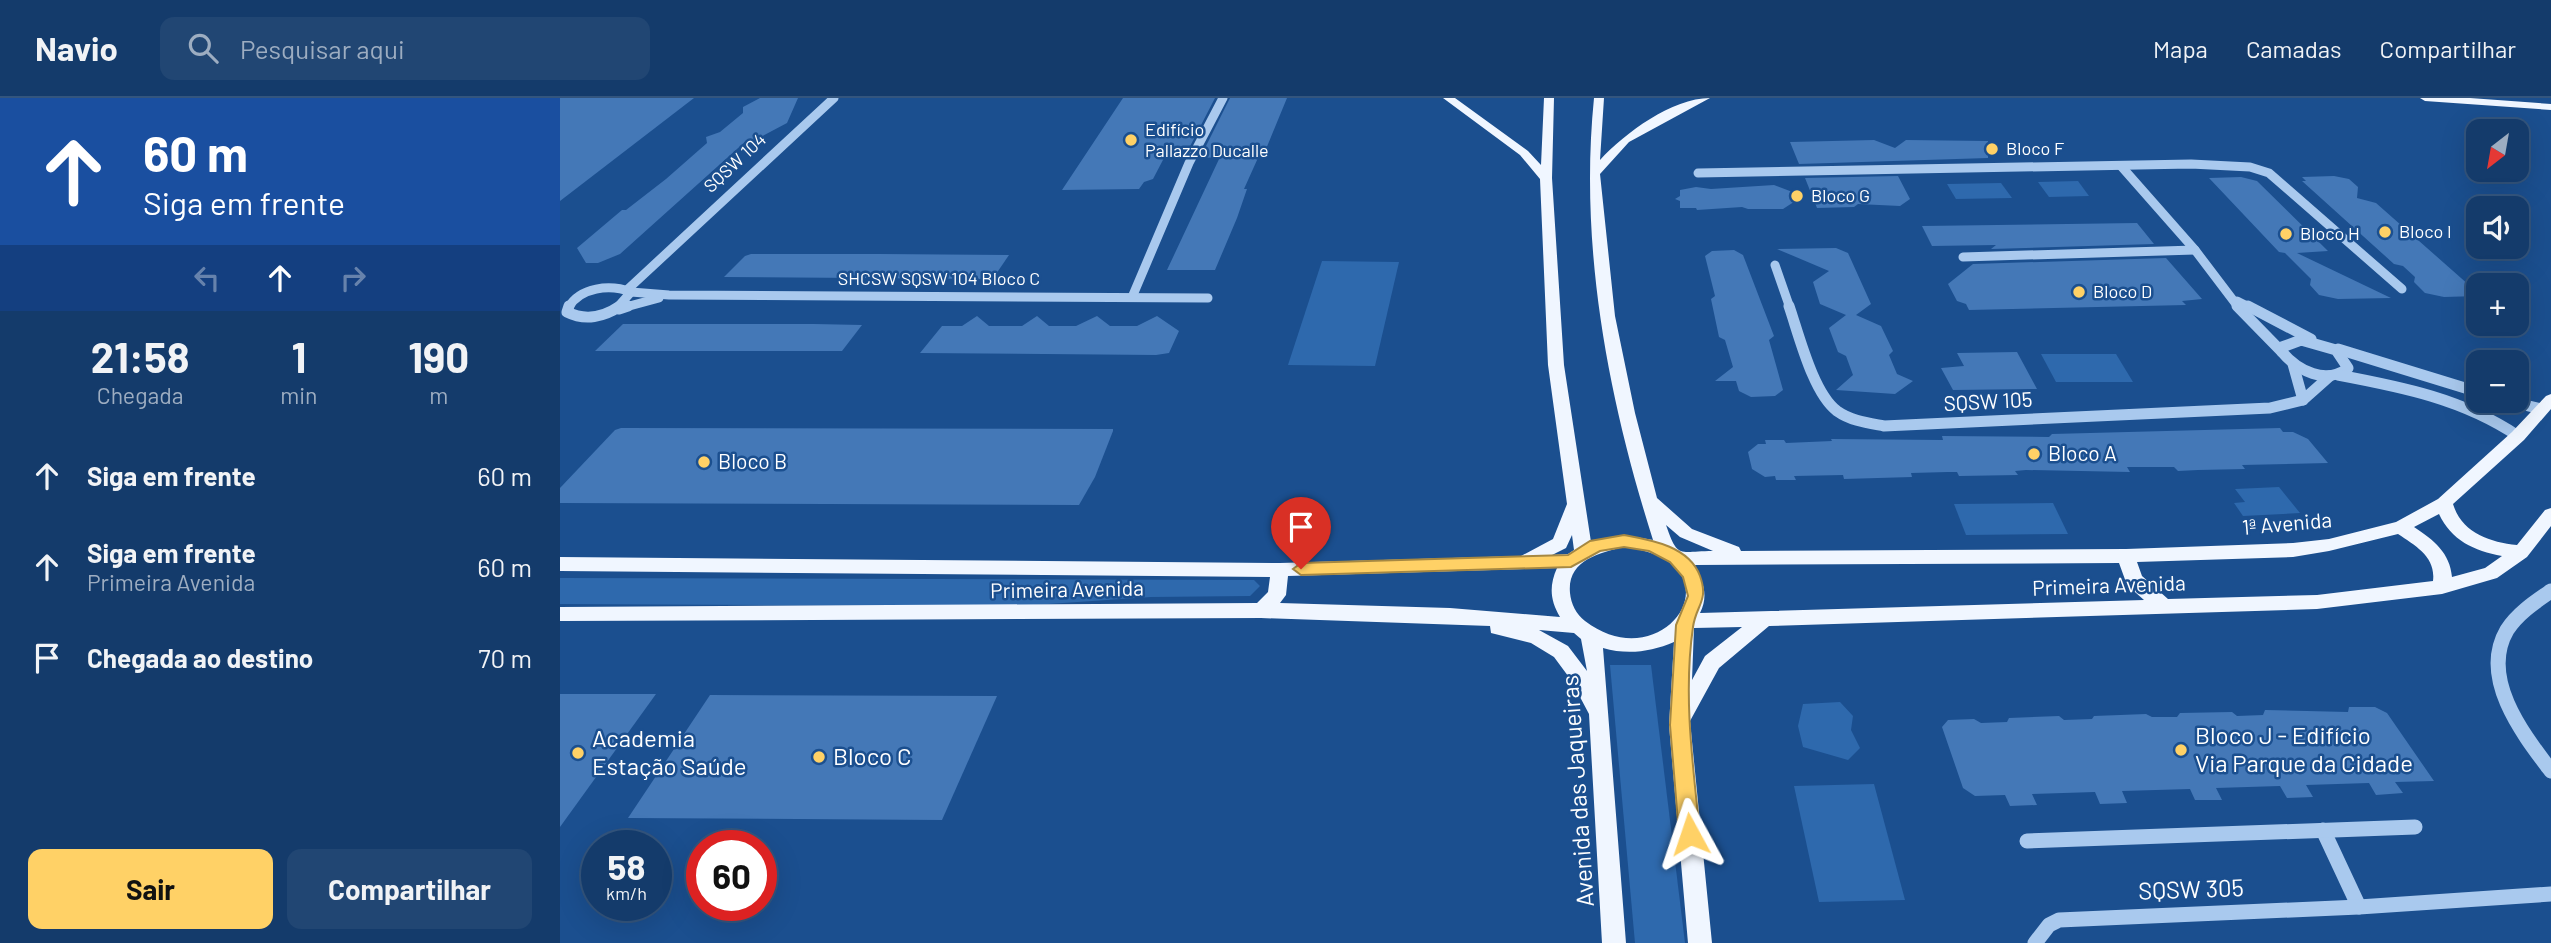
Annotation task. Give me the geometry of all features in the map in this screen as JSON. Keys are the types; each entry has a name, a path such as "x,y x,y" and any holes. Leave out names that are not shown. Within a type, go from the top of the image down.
{"main road":[{"path":"1448,98 1524,153 1546,178"},
{"path":"1549,98 1546,178 1556,365 1576,498 1577,556"},
{"path":"1599,98 1594,173 1598,242 1619,365 1647,499 1671,555 1691,575 1695,586 1694,607 1686,623 1679,725 1700,943"},
{"path":"1594,173 1625,140 1658,120 1705,98"},
{"path":"2426,98 2551,107"},
{"name":"1ª Avenida","path":"2126,556 2293,550 2329,545 2402,527 2444,503 2518,436 2546,404"},
{"path":"1521,562 1560,543 1569,525 1576,498"},
{"path":"1647,499 1686,533 1712,546 1754,557"},
{"path":"2444,503 2447,517 2469,538 2498,550 2521,552 2551,514"},
{"path":"2402,527 2440,559 2445,572 2442,587"},
{"path":"1671,555 1624,541 1609,542 1577,556 1563,570 1557,593 1560,605 1582,631 1619,645 1635,645 1664,639 1686,623"},
{"name":"Primeira Avenida","path":"1686,623 2317,602 2442,587 2491,573 2521,552"},
{"name":"Primeira Avenida","path":"1671,555 2126,556"},
{"name":"Primeira Avenida","path":"560,564 1280,570 1521,562 1577,556"},
{"path":"2126,556 2134,580 2163,606"},
{"path":"1262,610 1277,595 1280,570"},
{"name":"Primeira Avenida","path":"560,614 877,615 1262,610 1520,620 1582,631"},
{"path":"1436,617 1515,631 1547,640 1564,652 1600,714"},
{"path":"1679,725 1712,662 1763,620"},
{"name":"Avenida das Jaqueiras","path":"1582,631 1596,660 1614,943"}],"street":[{"name":"SQSW 104","path":"629,290 763,160 834,98"},
{"path":"1133,295 1189,163 1223,98"},
{"path":"1698,173 2204,165 2249,167 2269,173 2402,289"},
{"path":"2122,166 2195,250 2227,296 2293,364 2311,373 2400,386 2461,405 2494,419 2518,436"},
{"path":"1963,257 2195,250"},
{"name":"SQSW 104","path":"607,287 664,257"},
{"name":"SQSW 105","path":"1775,265 1824,398 1845,415 1867,424 1884,426 2270,408 2303,400 2334,375"},
{"path":"560,304 607,287 629,290 625,303 612,310 592,316 560,320"},
{"name":"SHCSW SQSW 104 Bloco C","path":"629,290 669,295 1133,295 1208,298"},
{"name":"SHCSW SQSW 104 Bloco C","path":"612,310 669,295"},
{"path":"2227,296 2324,345 2466,389"},
{"path":"574,300 567,312 575,317"},
{"path":"2282,352 2285,343 2292,341 2324,345 2347,362 2348,368 2334,375"},
{"path":"2293,364 2303,400"},
{"path":"2551,592 2529,603 2505,635 2497,663 2499,681 2519,732 2551,771"},
{"path":"2027,841 2415,827"},
{"path":"2323,830 2359,907"},
{"name":"SQSW 305","path":"2035,943 2049,925 2059,920 2359,907 2551,894"}],"shaded area":[{"path":"2078,181 2089,196 2049,197 2038,182"},
{"path":"2001,183 2012,198 1956,199 1947,184"},
{"path":"1322,261 1399,262 1375,366 1288,365"},
{"path":"2041,354 2116,354 2133,382 2056,382"},
{"path":"2279,487 2300,513 2243,516 2234,503 2245,502 2235,489"},
{"path":"2053,503 2068,534 1966,535 1954,504"},
{"path":"560,578 1254,580 1260,586 1250,596 1151,597 1019,606 560,604"},
{"path":"1610,665 1651,665 1685,943 1635,943"},
{"path":"1840,702 1853,716 1851,730 1860,748 1848,760 1803,747 1798,726 1803,704"},
{"path":"1874,784 1905,900 1819,902 1794,786"}],"building":[{"path":"560,98 694,98 560,201"},
{"path":"760,98 798,98 787,123 753,141 747,140 620,254 598,263 586,263 577,248 622,210 626,210 666,179 707,143 706,137 720,132 743,113 743,107"},
{"name":"Edifício Pallazzo Ducalle","path":"1123,98 1215,98 1184,158 1164,158 1153,179 1144,182 1139,189 1062,190"},
{"path":"1230,98 1287,98 1266,149 1262,149 1244,189 1247,189 1237,218 1215,270 1167,270 1220,157 1200,158"},
{"path":"1874,140 1895,148 1906,140 1988,141 1988,158 1799,164 1790,142"},
{"path":"1898,176 1910,199 1900,206 1858,204 1854,207 1817,208 1805,178"},
{"name":"Bloco I","path":"2334,176 2349,179 2358,187 2357,198 2376,203 2466,282 2466,296 2444,297 2425,293 2414,282 2415,277 2403,266 2394,264 2302,181 2306,181 2302,177"},
{"name":"Bloco H","path":"2241,177 2257,181 2328,251 2297,253 2391,298 2338,299 2319,295 2310,285 2311,279 2285,253 2279,252 2209,178"},
{"path":"1774,185 1803,196 1783,209 1742,207 1697,210 1680,208 1680,201 1675,199 1680,196 1680,190 1696,187 1711,189"},
{"path":"2137,223 2154,244 1991,249 1996,245 1932,246 1922,226"},
{"path":"1836,248 1848,253 1871,304 1856,315 1881,326 1893,351 1889,355 1897,374 1913,381 1895,394 1836,390 1853,375 1846,356 1838,352 1829,328 1846,315 1820,304 1813,282 1829,271 1777,249"},
{"path":"1734,250 1743,255 1774,336 1769,340 1783,390 1775,396 1751,397 1739,391 1736,381 1715,381 1733,367 1725,340 1719,337 1711,299 1715,296 1705,256 1712,251"},
{"path":"1009,255 994,277 989,279 724,277 745,256"},
{"name":"Bloco D","path":"2166,258 2202,299 2182,301 2186,305 1969,310 1966,304 1957,301 1948,284 1973,264"},
{"path":"977,316 989,326 1022,326 1037,316 1049,326 1076,326 1097,316 1110,326 1137,326 1157,316 1179,331 1169,353 1156,355 920,353 942,326 962,326"},
{"path":"623,324 862,325 842,351 595,351"},
{"path":"2017,352 2037,389 1953,390 1941,368 1964,366 1957,353"},
{"name":"Bloco A","path":"2280,428 2283,432 2293,432 2308,439 2328,463 2242,465 2245,469 2178,471 2174,467 2127,467 2130,472 2015,471 2018,475 1959,476 1957,472 1948,472 1911,473 1912,477 1844,479 1843,475 1794,476 1796,480 1776,480 1775,476 1765,477 1752,469 1748,452 1758,444 1766,444 1765,440 1784,440 1786,443 1832,441 1831,439 1943,440 1942,436 2049,437 2052,434"},
{"path":"615,430 1113,431 1095,477 1079,505 560,503 560,488"},
{"path":"560,694 656,694 560,827"},
{"name":"Bloco C","path":"710,695 997,696 942,820 628,818"},
{"name":"Bloco J - Edifício Via Parque da Cidade","path":"2349,707 2375,707 2387,713 2434,781 2395,782 2403,793 2376,795 2369,783 2306,785 2313,797 2287,798 2280,786 2216,788 2222,800 2195,800 2190,789 2122,791 2127,803 2100,804 2095,792 2032,794 2037,805 2010,806 2005,795 1975,796 1963,788 1942,727 1948,720 1974,719 1981,723 2007,722 2009,718 2059,716 2064,720 2146,714 2152,717 2177,717 2180,713 2232,712 2237,716 2263,715 2265,710 2348,712"}],"place":[{"name":"Edifício Pallazzo Ducalle","path":"1131,140"},
{"name":"Bloco F","path":"1992,149"},
{"name":"Bloco G","path":"1797,196"},
{"name":"Bloco I","path":"2385,232"},
{"name":"Bloco H","path":"2286,234"},
{"name":"Bloco D","path":"2079,292"},
{"name":"Bloco A","path":"2034,454"},
{"name":"Bloco B","path":"704,462"},
{"name":"Bloco J - Edifício Via Parque da Cidade","path":"2181,750"},
{"name":"Academia Estação Saúde","path":"578,753"},
{"name":"Bloco C","path":"819,757"}],"route":[{"path":"1301,569 1571,561 1596,545 1624,541 1653,546 1676,558 1691,575 1696,596 1685,625 1679,725 1690,834"}]}
